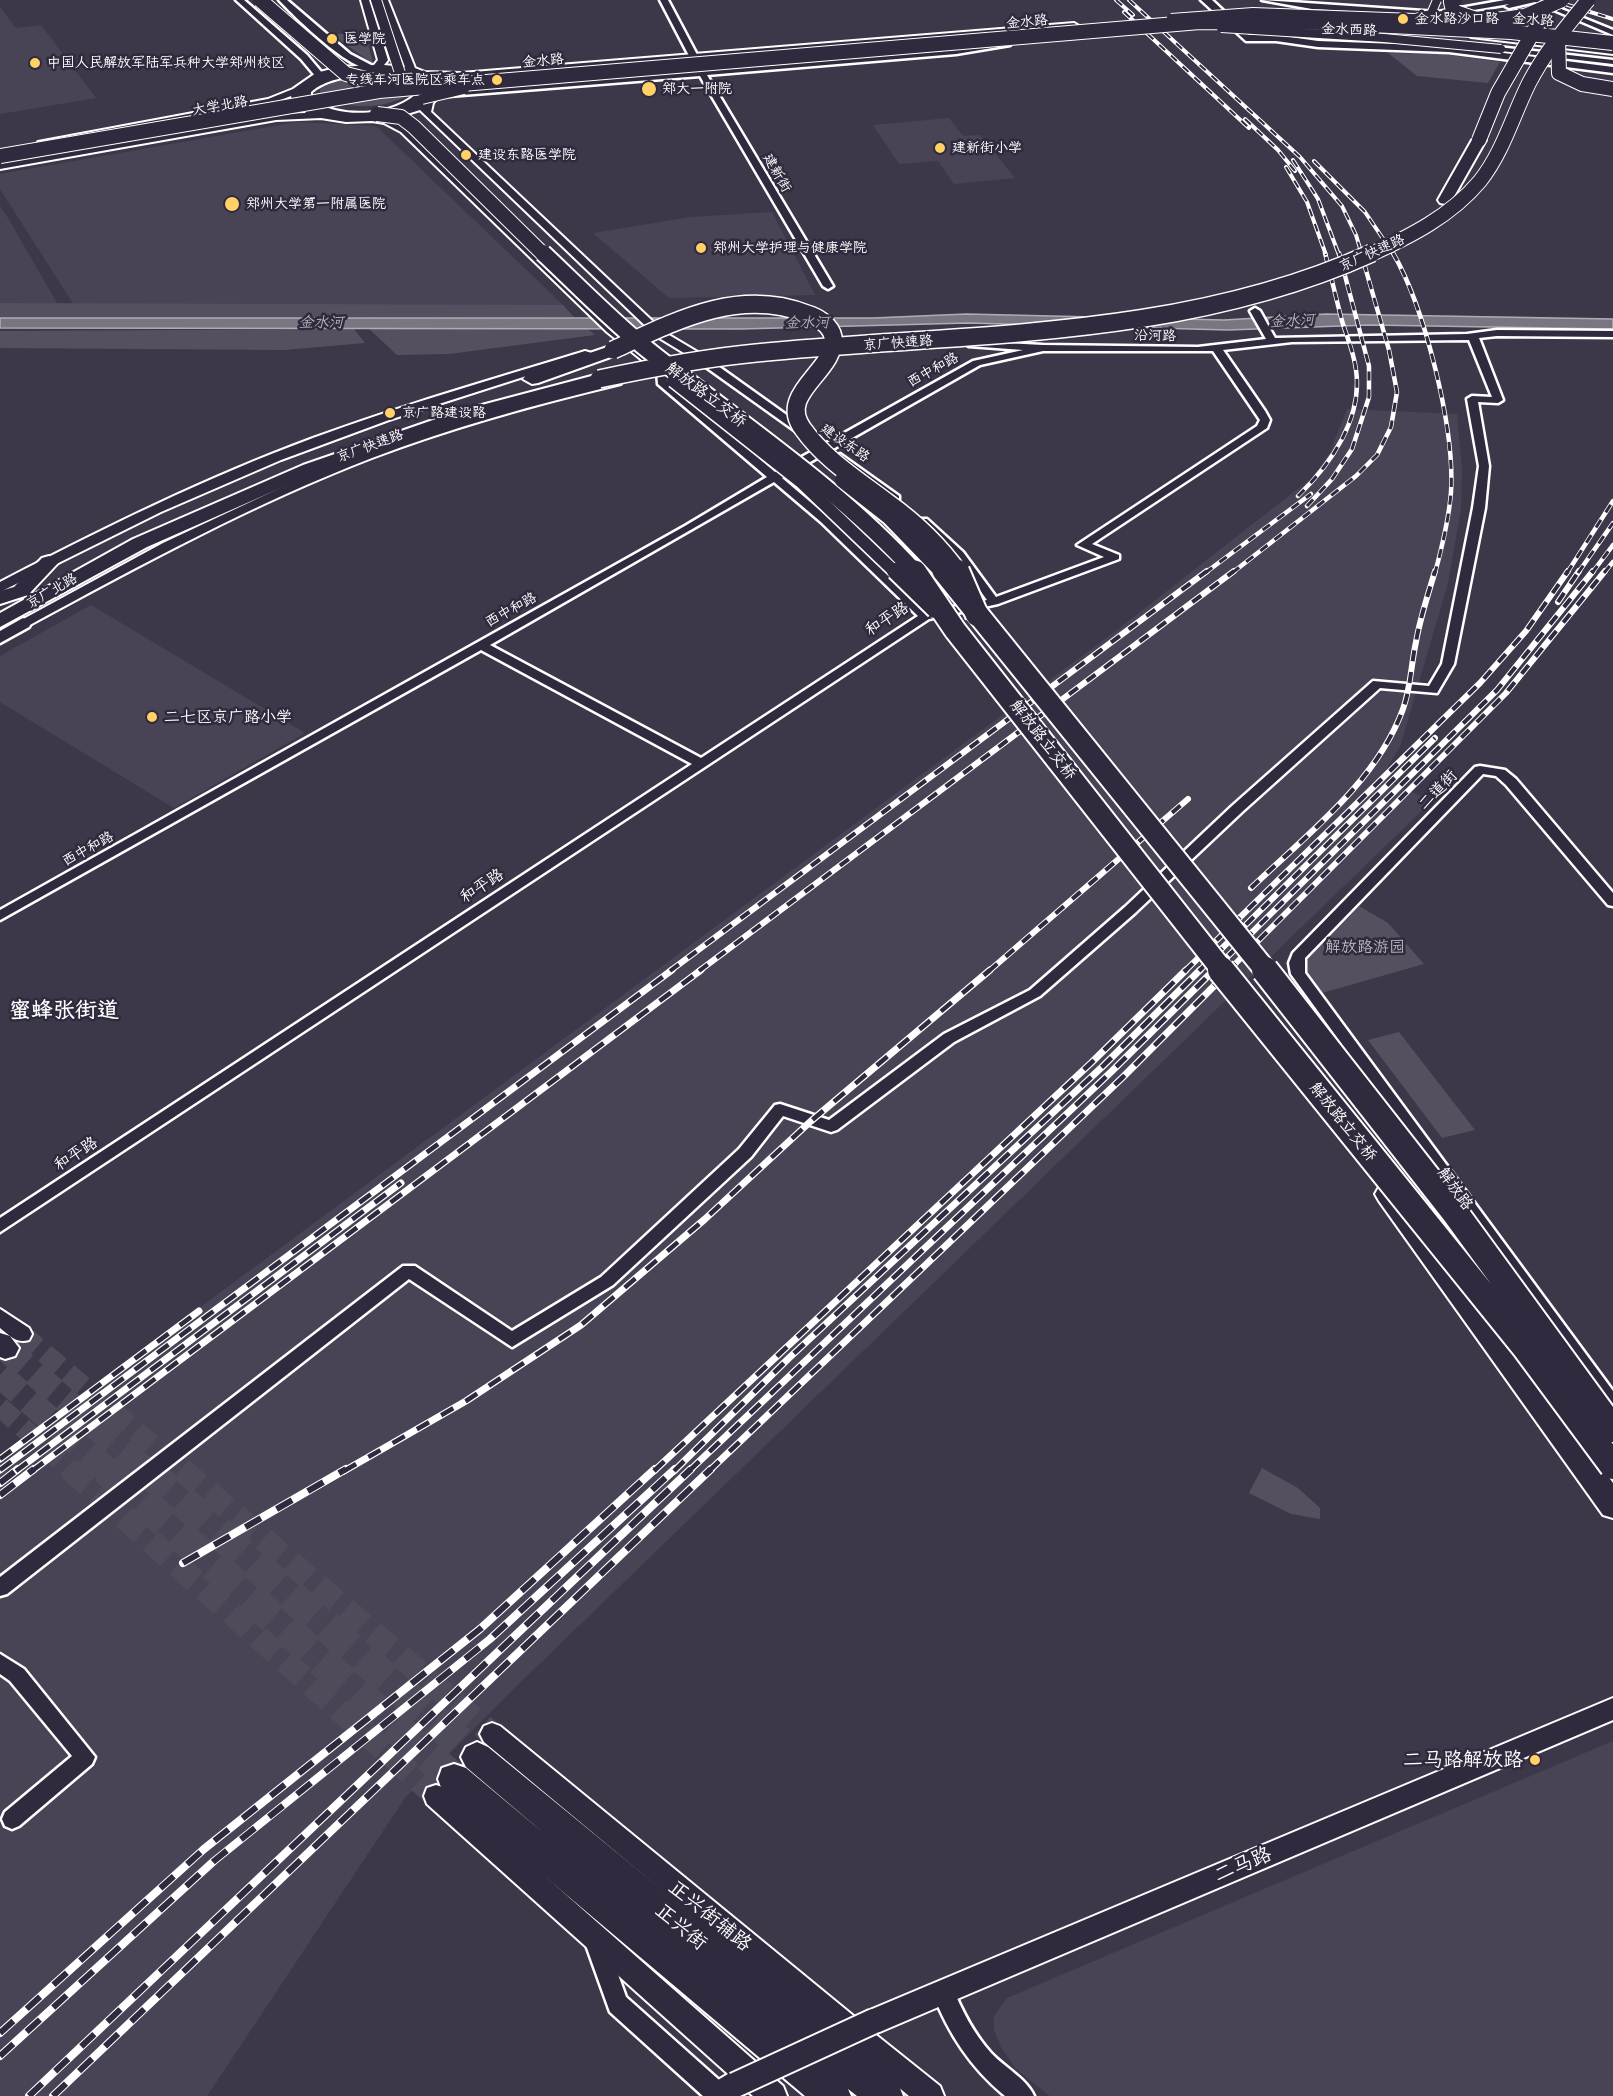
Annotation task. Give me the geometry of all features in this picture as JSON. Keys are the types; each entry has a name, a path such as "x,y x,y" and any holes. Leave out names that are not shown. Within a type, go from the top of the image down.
{"highway":[{"name":"京广快速路","path":"98,557 183,510 270,474 457,408 561,380 624,366 754,346 1059,324 1144,312 1285,280 1383,239 1415,221 1444,200 1476,166 1493,137 1508,99 1526,64 1575,0"},
{"name":"京广快速路","path":"98,557 356,451 465,415 568,386 663,366 758,353 1032,334 1122,323 1234,301 1317,277 1408,237 1440,217 1471,191 1500,152 1530,81 1588,0"},
{"path":"801,392 845,363 897,351 1071,335 1180,321 1308,286 1317,277"},
{"path":"270,474 298,458 327,446 560,370 614,350 693,314 724,306 753,304 790,308 803,311 828,327 833,337 828,355 801,392 798,415 807,435 828,455 886,499 949,559 961,575 977,615"},
{"name":"京广北路","path":"0,621 39,599 98,557"},
{"name":"京广北路","path":"0,604 98,557"},
{"path":"0,598 21,591 49,562"},
{"path":"23,623 39,599 94,584"}],"main road":[{"path":"249,0 322,64 327,71 308,87 302,96"},
{"path":"260,0 346,74 384,84 446,86"},
{"path":"276,0 341,60 371,68 447,81 1165,19 1258,15 1472,23 1525,16 1562,0"},
{"name":"金水西路","path":"1206,0 1246,38 1466,52 1613,70"},
{"path":"1455,0 1451,2 1453,11 1476,20 1612,42"},
{"path":"1444,200 1465,168 1498,93 1539,22 1536,8 1519,0"},
{"name":"金水路","path":"446,86 1200,22 1276,21 1612,42"},
{"name":"金水路","path":"446,86 1203,26 1248,25 1471,32"},
{"path":"1368,29 1613,57"},
{"path":"1558,39 1559,73 1582,84 1613,89"},
{"path":"322,77 371,68"},
{"path":"3,157 286,111 373,116 425,101 426,89 413,74"},
{"path":"3,157 286,102 302,96 446,86"},
{"name":"大学北路","path":"3,157 328,102 446,86"},
{"path":"302,96 321,113"},
{"name":"解放路立交桥","path":"425,101 413,111 420,122 607,296 692,369 890,518 940,568 1359,1087 1456,1214 1613,1429"},
{"name":"解放路立交桥","path":"373,116 401,117 414,127 538,249 642,345 793,460 878,531 916,573 955,630 1314,1088 1525,1347 1613,1466"},
{"path":"0,638 23,623"},
{"path":"1314,1088 1613,1506"},
{"name":"正兴街","path":"465,1767 833,2096"},
{"name":"正兴街","path":"465,1767 885,2096"}],"street":[{"path":"240,0 304,57 322,77"},
{"path":"283,0 353,61 371,68 383,60 365,0"},
{"path":"376,0 413,74"},
{"path":"384,0 413,74"},
{"name":"建新街","path":"664,0 702,72 828,286"},
{"path":"1266,0 1312,7 1438,15 1519,0"},
{"path":"1165,19 1253,12 1415,18 1431,14 1437,0"},
{"path":"1466,52 1451,22 1535,0 1612,42"},
{"path":"413,74 461,76 704,54 1107,24"},
{"path":"1203,26 1384,38 1613,62"},
{"path":"425,101 456,93 956,52 1025,41"},
{"path":"425,101 463,89 1006,45"},
{"name":"建设东路","path":"425,101 425,110 428,114 659,333 702,360 871,479 940,536 975,573 994,602"},
{"path":"373,116 405,130 611,330 664,375 801,482 955,630"},
{"path":"1255,310 1270,336"},
{"path":"0,588 182,496 315,442 449,396 659,333"},
{"name":"沿河路","path":"702,360 886,340 1043,348 1217,349 1270,336 1613,334"},
{"path":"0,1588 409,1270 512,1340 607,1281 744,1153 780,1109 831,1126 949,1038 1035,993 1130,910 1237,809 1377,684 1394,684 1433,690 1448,664 1479,507 1484,466 1472,399 1498,400 1473,336"},
{"name":"西中和路","path":"0,916 977,363 1043,348"},
{"name":"和平路","path":"0,1226 925,616 994,602 1115,557 1083,545 1262,428 1265,420 1260,410 1225,365 1217,349"},
{"path":"23,623 163,547 249,506 387,449 531,403 664,375 702,360"},
{"path":"664,375 662,382 866,557 925,616"},
{"path":"480,645 701,763"},
{"name":"二道街","path":"1298,974 1296,963 1298,956 1480,770 1500,773 1511,782 1613,902"},
{"name":"解放路","path":"1298,974 1613,1404"},
{"path":"0,1317 9,1342"},
{"path":"0,1663 17,1675 85,1757 12,1819"},
{"name":"二马路","path":"723,2093 874,2021 1613,1709"},
{"path":"465,1767 595,1940 773,2096"},
{"name":"正兴街辅路","path":"465,1767 930,2096"},
{"path":"595,1940 618,2004 723,2093"},
{"path":"943,1992 958,2029 988,2068 1023,2096"}],"shaded area":[{"name":"中国人民解放军陆军兵种大学郑州校区","path":"0,7 16,28 41,25 96,98 0,114"},
{"name":"建新街小学","path":"949,118 963,136 980,135 1015,178 954,184 938,161 899,164 873,125"},
{"name":"郑州大学第一附属医院","path":"297,122 376,126 563,305 74,305 0,189 0,174"},
{"path":"0,206 8,218 57,303 0,303"},
{"name":"郑州大学护理与健康学院","path":"772,212 815,295 669,298 593,233 691,217"},
{"path":"1347,409 1457,414 1462,470 1461,509 1448,583 1400,747 1381,778 1432,801 528,1675 405,1798 207,2096 0,2096 0,1455 1112,634 1313,477 1330,452"},
{"name":"二七区京广路小学","path":"91,605 305,733 174,808 0,702 0,656"},
{"path":"1613,1741 1613,2096 1050,2096 1016,2069 1001,2047 994,2030 994,2016 1007,1998"}],"green space":[{"path":"365,30 373,64 333,35"},
{"path":"1388,53 1443,54 1500,62 1488,83 1417,76"},
{"path":"397,74 414,83 409,95 387,103 375,106 353,106 320,95 320,89 336,78"},
{"path":"0,303 563,305 574,317 0,318"},
{"path":"367,327 587,328 595,335 449,354 397,355"},
{"path":"354,329 365,343 284,350 0,348 0,331"},
{"name":"解放路游园","path":"1359,906 1388,923 1424,964 1322,993 1303,966 1307,958"},
{"path":"1399,1032 1475,1130 1442,1138 1368,1040"},
{"path":"1262,1468 1298,1488 1320,1508 1320,1519 1291,1514 1249,1493"}],"water":[{"name":"金水河","path":"966,314 1224,320 1326,314 1613,319 1613,329 1369,325 1228,330 968,323 741,329 0,328 0,318 873,318"}],"tunnel":[{"path":"22,1334 183,1471"},
{"path":"5,1348 147,1471"},
{"path":"0,1375 108,1471"},
{"path":"0,1407 72,1471"},
{"path":"70,1469 436,1796"},
{"path":"106,1469 454,1779"},
{"path":"145,1469 477,1757"},
{"path":"181,1469 492,1734"}],"railway":[{"path":"1116,0 1133,15"},
{"path":"1129,0 1300,157 1342,206 1356,235 1362,255"},
{"path":"1552,0 1613,19"},
{"path":"1124,12 1249,128"},
{"path":"1245,119 1278,150 1295,171"},
{"path":"1293,160 1318,199 1339,255"},
{"path":"1314,161 1365,212 1394,255"},
{"path":"1286,167 1307,202 1326,255"},
{"path":"1298,496 1322,470 1342,439 1355,405 1357,388 1354,357 1342,321 1325,253"},
{"path":"1307,506 1332,479 1352,449 1369,397 1369,366 1339,253"},
{"path":"1232,573 1356,476 1377,455 1391,427 1397,392 1389,350 1361,253"},
{"path":"1393,253 1405,276 1426,336 1443,403 1448,436 1451,492 1447,523 1435,573"},
{"path":"1205,573 1311,494"},
{"path":"1567,573 1613,501"},
{"path":"1578,573 1613,523"},
{"path":"1592,573 1613,545"},
{"path":"1604,573 1613,562"},
{"path":"670,971 1207,571"},
{"path":"699,971 1234,571"},
{"path":"1251,888 1338,806 1376,761 1391,736 1406,701 1414,650 1435,571"},
{"path":"1185,971 1480,683 1526,631 1568,571"},
{"path":"1558,602 1579,571"},
{"path":"1213,971 1497,690 1593,571"},
{"path":"1228,971 1506,693 1605,571"},
{"path":"1199,971 1435,738"},
{"path":"989,971 1188,799"},
{"path":"0,1470 672,970"},
{"path":"32,1471 701,970"},
{"path":"344,1471 466,1401 581,1325 705,1219 811,1121 990,970"},
{"path":"654,1471 1091,1063 1186,970"},
{"path":"674,1471 789,1358 1102,1067 1200,970"},
{"path":"689,1471 1111,1072 1214,970"},
{"path":"709,1471 1123,1077 1230,970"},
{"path":"16,1471 401,1183"},
{"path":"0,1459 199,1311"},
{"path":"0,1483 18,1469"},
{"path":"0,1495 34,1469"},
{"path":"183,1563 346,1469"},
{"path":"0,2033 204,1849 480,1629 655,1469"},
{"path":"0,2056 214,1861 490,1639 675,1469"},
{"path":"29,2096 691,1469"},
{"path":"53,2096 711,1469"}],"place":[{"name":"金水路沙口路","path":"1403,19"},
{"name":"医学院","path":"332,39"},
{"name":"中国人民解放军陆军兵种大学郑州校区","path":"35,63"},
{"name":"专线车河医院区乘车点","path":"497,80"},
{"name":"郑大一附院","path":"649,89"},
{"name":"建新街小学","path":"940,148"},
{"name":"建设东路医学院","path":"466,155"},
{"name":"郑州大学第一附属医院","path":"232,204"},
{"name":"郑州大学护理与健康学院","path":"701,248"},
{"name":"京广路建设路","path":"390,413"},
{"name":"二七区京广路小学","path":"152,717"},
{"name":"二马路解放路","path":"1535,1760"}],"district":[{"name":"蜜蜂张街道","path":"64,1011"}]}
